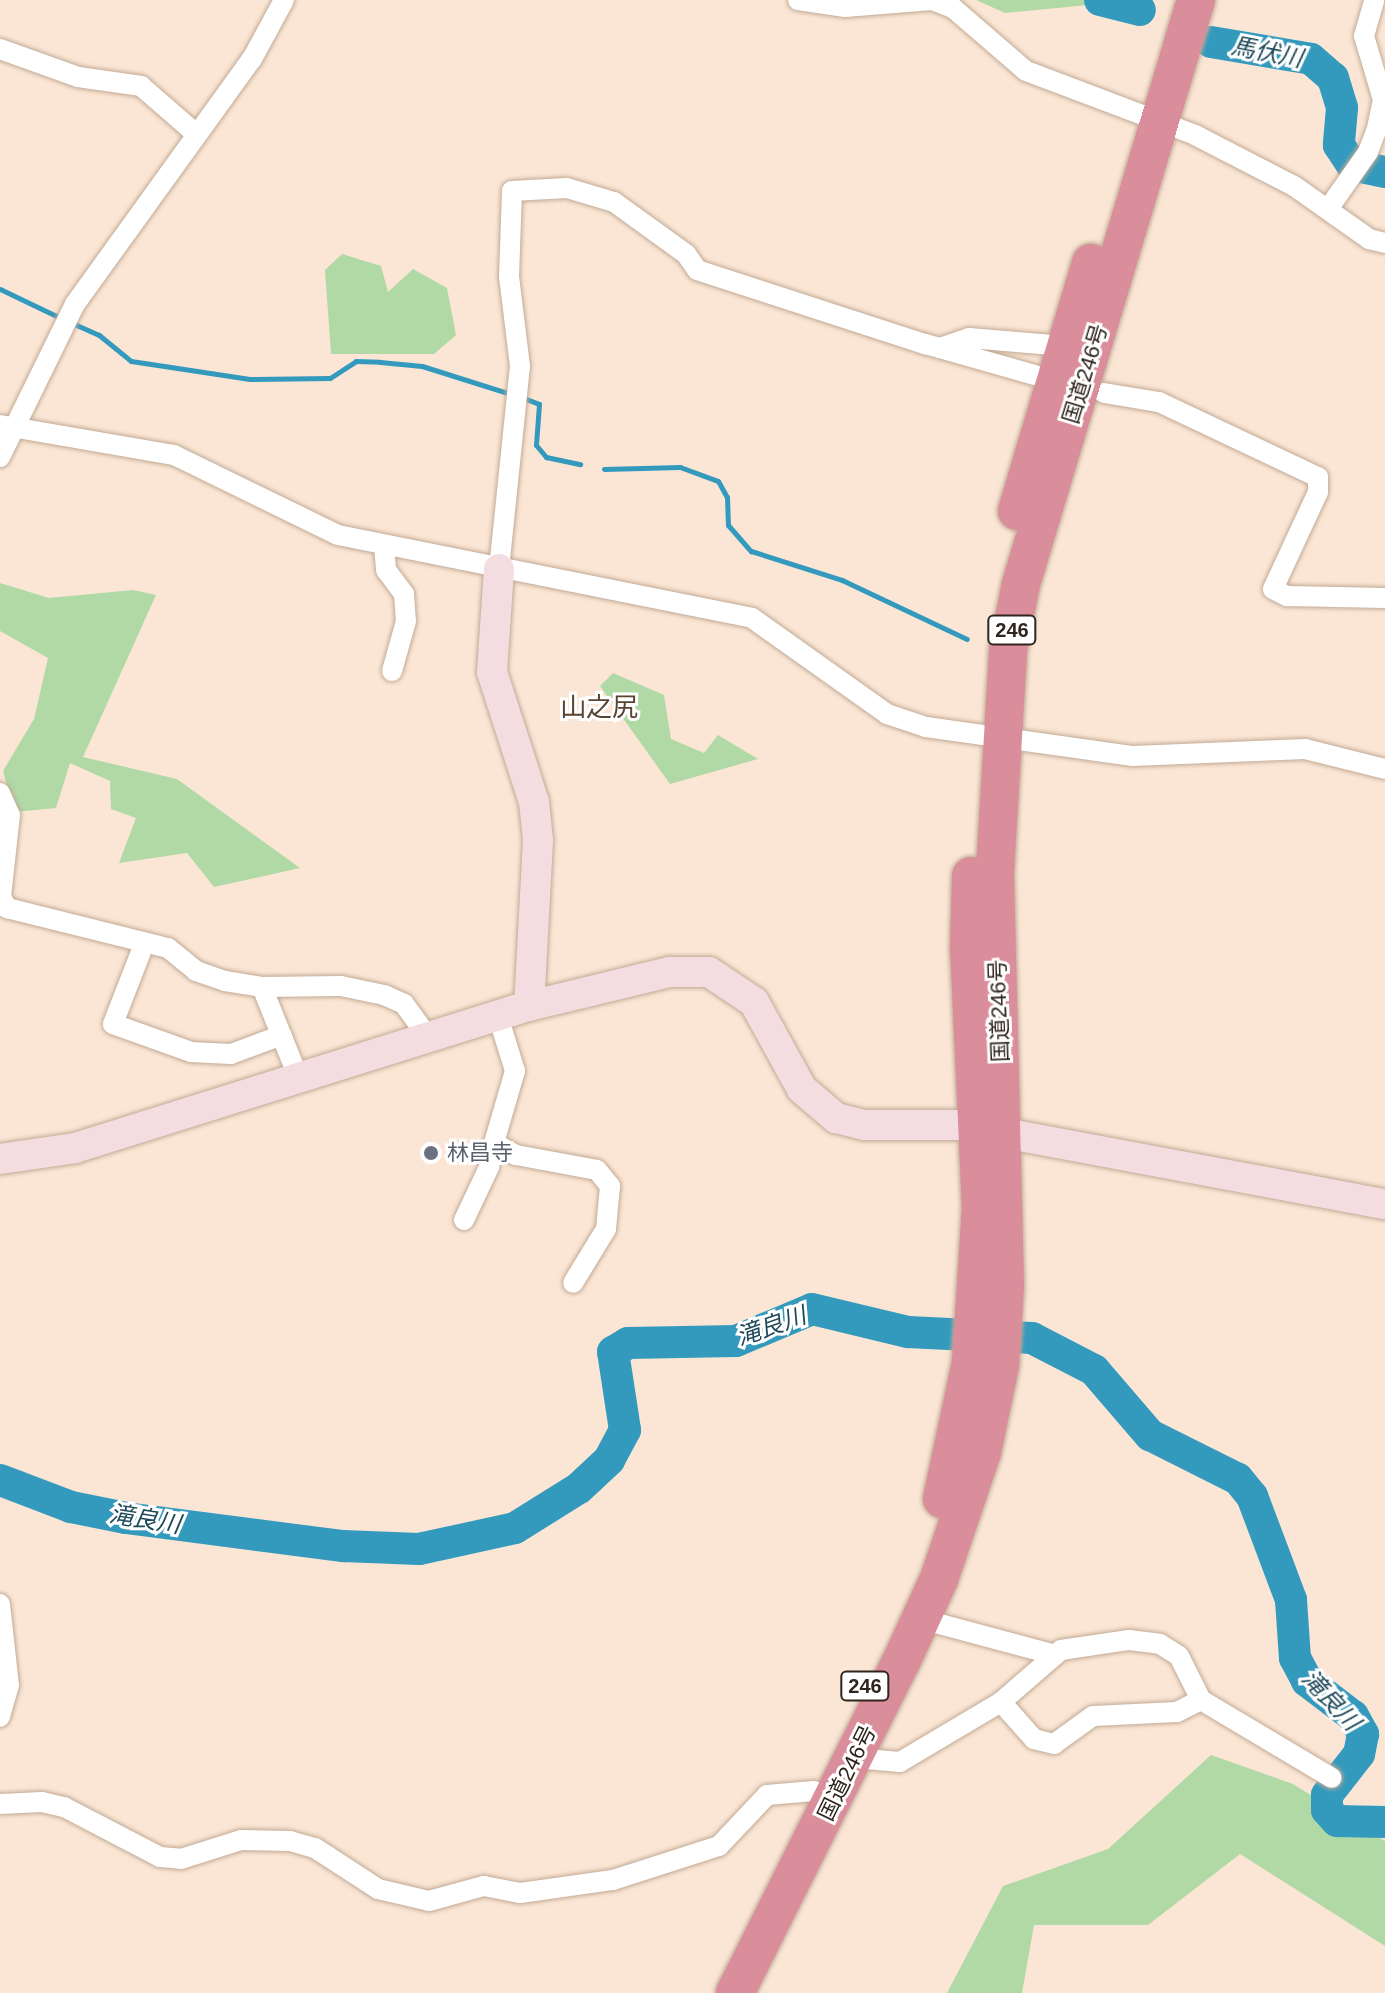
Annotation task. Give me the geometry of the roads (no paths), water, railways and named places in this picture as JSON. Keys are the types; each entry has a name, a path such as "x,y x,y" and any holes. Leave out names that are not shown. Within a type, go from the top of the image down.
{"highway":[{"name":"国道246号","path":"988,734 1021,584 1149,116 1170,0"},
{"name":"国道246号","path":"735,1993 855,1758 921,1619 962,1518 985,1363 991,1285 990,1131 995,871 983,661 999,582 1065,346 1149,116 1196,0"},
{"name":"国道246号","path":"711,1993 814,1791 923,1560 959,1432 985,1363"}],"street":[{"path":"0,457 6,425 55,336 195,133 252,59 284,0"},
{"path":"798,0 845,7 932,0 966,15 1007,59 1026,71 1149,116 1294,186 1369,239 1385,243"},
{"path":"1328,209 1368,152 1383,100 1364,36 1374,0"},
{"path":"0,49 78,77 141,86 195,133"},
{"path":"529,1006 538,841 534,802 492,672 499,569 520,366 509,277 512,191 567,188 614,202 686,254 697,270 1035,375"},
{"path":"940,348 969,338 1065,346"},
{"path":"1104,393 1159,402 1318,477 1318,492 1273,589 1287,596 1385,598"},
{"path":"6,425 174,455 306,523 384,546 499,569 562,577 752,618 887,714 926,727 1133,756 1305,749 1385,769"},
{"path":"384,546 386,570 404,594 405,608 392,671"},
{"path":"0,793 10,815 1,897 7,908 168,948 196,971 262,987 341,986 384,995 404,1004 427,1036"},
{"path":"144,944 113,1024 191,1052 231,1054 282,1035"},
{"path":"0,1159 75,1148 529,1006 670,972 709,972 754,1002 802,1089 836,1118 864,1125 990,1131 1385,1204"},
{"path":"262,987 299,1079"},
{"path":"464,1220 489,1167 515,1071 498,1016"},
{"path":"494,1143 516,1155 597,1170 610,1186 606,1229 573,1283"},
{"path":"0,1604 9,1685 0,1717"},
{"path":"921,1619 1055,1655 1129,1640 1160,1644 1179,1656 1201,1700 1332,1778"},
{"path":"855,1758 900,1762 1001,1702 1055,1655"},
{"path":"1001,1702 1034,1739 1054,1744 1093,1716 1177,1712 1201,1700"},
{"path":"0,1804 42,1802 64,1807 160,1857 181,1859 241,1840 290,1841 315,1848 378,1889 429,1901 484,1886 532,1893 613,1880 719,1846 767,1795 814,1791"}],"waterway":[{"name":"馬伏川","path":"1100,0 1140,10"},
{"name":"馬伏川","path":"1211,42 1311,59 1333,78 1342,108 1339,145 1352,165 1385,172"},
{"path":"0,289 63,319"},
{"path":"72,323 99,335 131,361 250,379 330,378 356,361 380,362 422,366 511,394"},
{"path":"521,397 539,404 536,445 546,457 580,464"},
{"path":"604,469 680,467 718,481 727,497 728,525 751,551 842,580 967,639"},
{"name":"滝良川","path":"0,1480 71,1507 126,1518 343,1546 419,1549 515,1528 579,1488 609,1460 625,1430 613,1352 628,1343 736,1341 812,1309 908,1332 1032,1338 1094,1370 1150,1435 1238,1479 1252,1496 1291,1600 1295,1658 1307,1681 1353,1716 1363,1734 1359,1754 1327,1795 1327,1810 1337,1821 1385,1822"}],"place":[{"name":"林昌寺","path":"431,1153"}],"district":[{"name":"山之尻","path":"599,708"}]}
